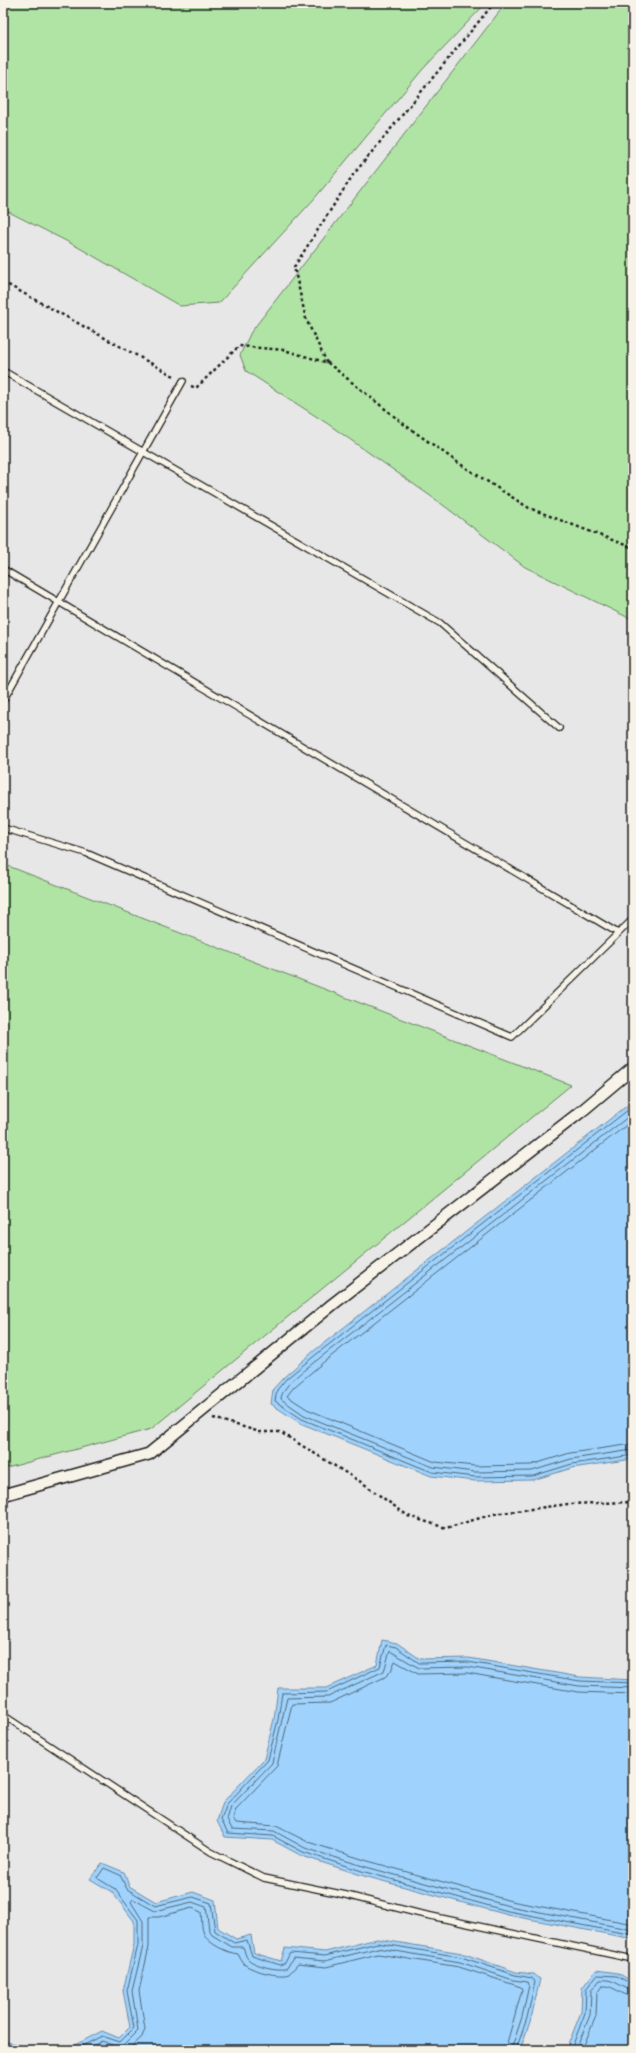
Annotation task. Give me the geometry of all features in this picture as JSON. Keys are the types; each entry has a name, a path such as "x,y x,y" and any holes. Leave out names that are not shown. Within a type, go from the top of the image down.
{"street":[{"path":"3,1495 149,1454 333,1304 583,1110 633,1068"}],"lane":[{"path":"3,371 440,622 559,728"},
{"path":"3,701 183,381"},
{"path":"3,569 618,933"},
{"path":"3,828 86,853 512,1037 633,919"},
{"path":"3,1715 211,1852 264,1878 346,1895 433,1917 633,1959"}],"path":[{"path":"328,363 306,319 294,267 353,175 494,3"},
{"path":"3,282 196,388 239,346 284,350 328,363 404,425 460,464 529,508 633,548"},
{"path":"198,1414 260,1432 280,1432 364,1484 408,1516 446,1528 494,1514 568,1504 633,1502"}],"green space":[{"path":"3,3 486,3 423,69 314,199 219,303 180,306 76,246 3,209"},
{"path":"506,3 633,3 633,620 525,567 439,502 328,424 246,371 240,355 251,332"},
{"path":"3,864 571,1085 151,1429 3,1469"}],"water":[{"path":"633,1101 633,1459 572,1468 533,1480 475,1481 431,1476 300,1423 271,1404 273,1389 284,1377 315,1350"},
{"path":"382,1640 397,1643 420,1659 469,1658 580,1677 633,1680 633,1939 508,1915 364,1876 302,1856 272,1840 225,1837 217,1821 223,1802 264,1759 274,1719 278,1688 326,1688 377,1665"},
{"path":"102,1863 124,1872 129,1886 156,1902 193,1892 215,1900 218,1928 236,1939 251,1935 254,1953 281,1961 285,1948 325,1952 377,1939 462,1953 516,1972 534,1974 540,1979 531,2019 520,2050 3,2050 3,2041 33,2048 71,2047 102,2031 119,2038 130,2027 123,1991 134,1944 134,1921 112,1892 90,1879"},
{"path":"596,1970 618,1973 633,1982 633,2050 566,2050 581,2012 582,1988"}]}
